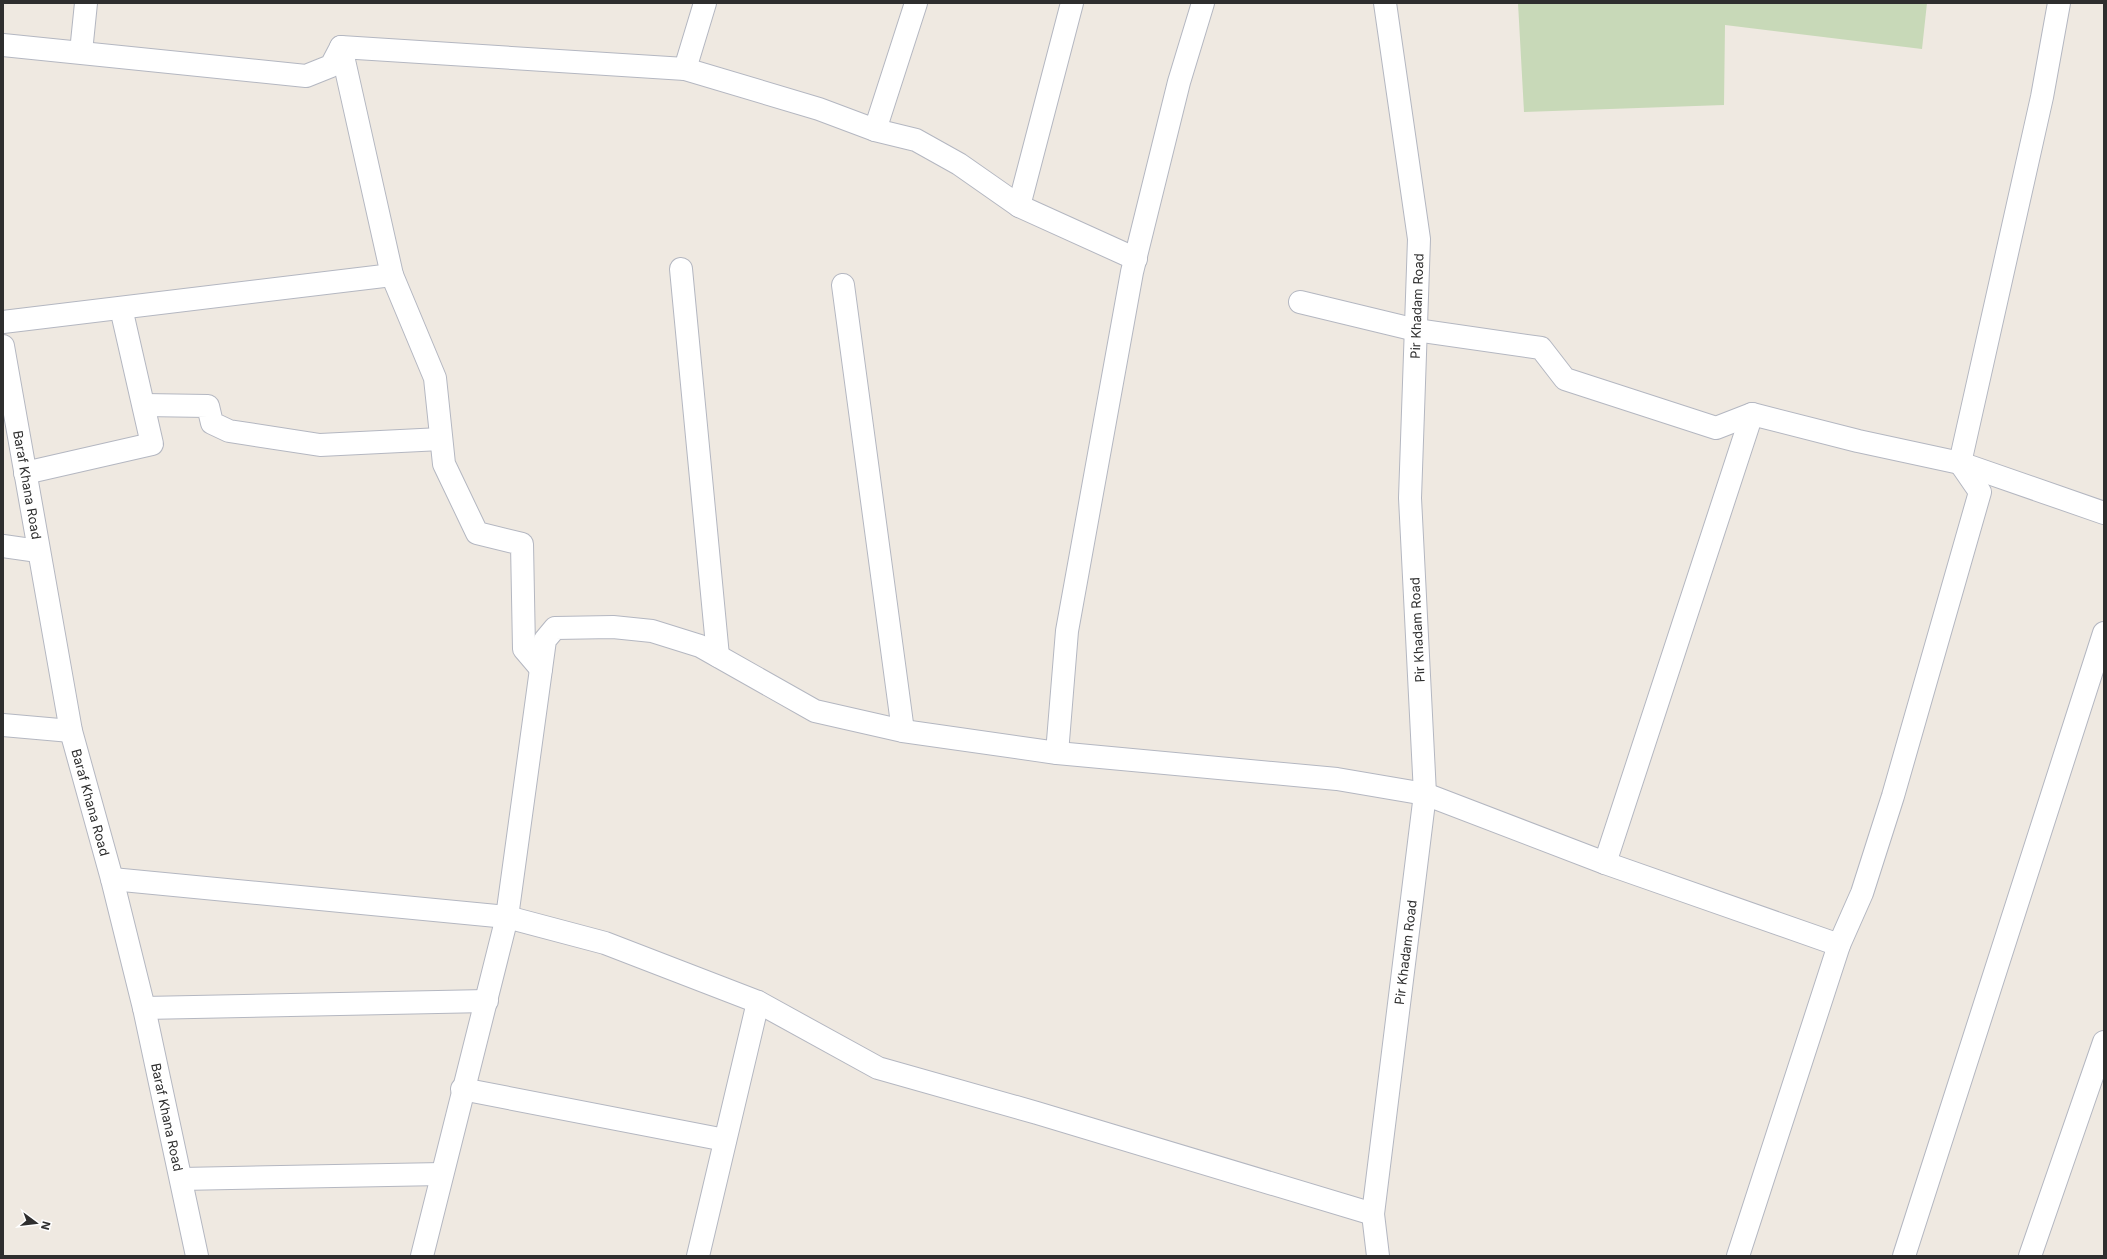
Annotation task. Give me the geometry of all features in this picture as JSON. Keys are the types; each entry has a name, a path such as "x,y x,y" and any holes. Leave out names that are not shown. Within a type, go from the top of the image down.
{"street":[{"path":"81,52 86,3"},
{"path":"685,69 705,3"},
{"path":"875,130 916,3"},
{"path":"1019,206 1072,3"},
{"path":"1057,753 1068,632 1136,259 1179,82 1203,3"},
{"name":"Pir Khadam Road","path":"1378,1256 1372,1214 1425,794 1410,498 1419,239 1385,3"},
{"path":"1738,1256 1839,945 1862,893 1893,796 1980,492 1960,463 2042,97 2059,3"},
{"path":"3,45 81,52 232,70 306,76 331,66 341,46"},
{"path":"341,46 685,69 819,109 875,130 916,140 959,164 1019,206 1136,259"},
{"path":"341,46 392,274 435,378 444,464 477,533 522,544 524,649 542,670"},
{"path":"681,269 718,656"},
{"path":"3,322 392,274"},
{"path":"843,285 903,731"},
{"path":"1300,302 1416,330 1541,348 1565,379 1716,428 1752,414 1858,441 1960,463 2104,513"},
{"path":"25,473 152,444 122,308"},
{"name":"Baraf Khana Road","path":"3,346 71,731 112,879 144,1008 197,1256"},
{"path":"144,405 208,406 212,423 229,431 320,445 441,439"},
{"path":"1605,863 1752,414"},
{"path":"3,546 38,551"},
{"path":"427,1255 442,1174 462,1089 487,1001 507,917 545,640 555,628 613,627 652,631 700,646 815,711 903,731 1057,753 1337,779 1425,794 1605,863 1839,945"},
{"path":"1904,1256 2104,633"},
{"path":"3,725 71,731"},
{"path":"112,879 507,917 605,943 758,1002 878,1068 1037,1113 1372,1214"},
{"path":"144,1008 487,1001"},
{"path":"698,1256 758,1002"},
{"path":"2030,1256 2104,1042"},
{"path":"462,1089 725,1140"},
{"path":"181,1179 442,1174"}],"green space":[{"path":"1518,3 1927,3 1922,49 1725,25 1724,105 1524,112"}]}
